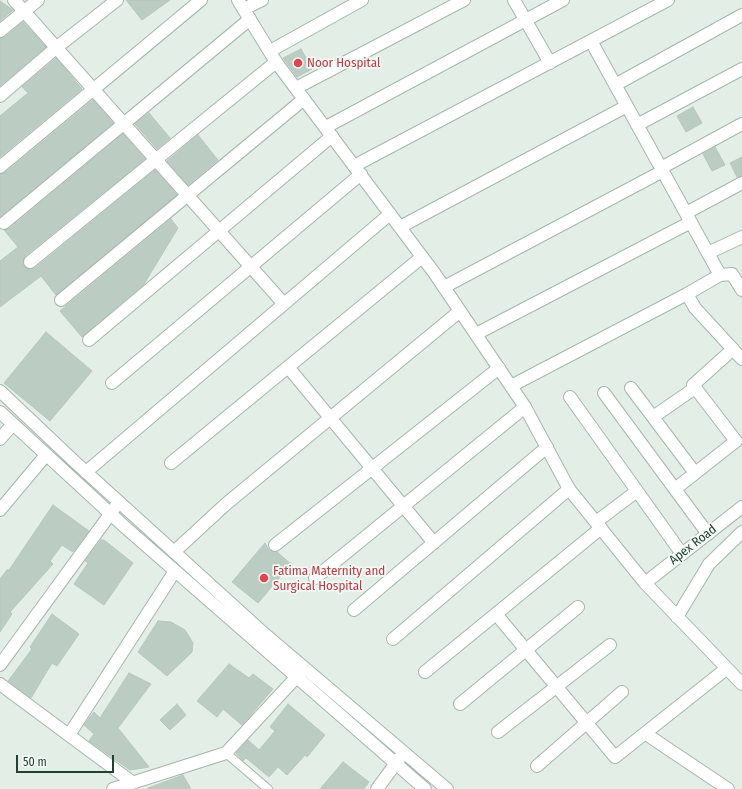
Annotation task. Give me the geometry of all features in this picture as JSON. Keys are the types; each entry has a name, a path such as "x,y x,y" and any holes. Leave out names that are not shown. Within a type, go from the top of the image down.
{"street":[{"path":"14,0 284,304"},
{"path":"0,31 38,0"},
{"path":"0,96 117,0"},
{"path":"0,167 93,88 201,0"},
{"path":"4,223 124,124 244,10 262,0"},
{"path":"270,51 362,0"},
{"path":"296,88 464,0"},
{"path":"514,0 550,63"},
{"path":"89,340 219,231 329,132 525,20 563,0"},
{"path":"112,383 251,266 357,170 550,63 668,0"},
{"path":"244,10 276,62 400,226 476,334 525,407 569,489 645,583 726,669 742,683"},
{"path":"615,85 742,16"},
{"path":"591,41 720,275"},
{"path":"30,262 276,62"},
{"path":"637,125 742,69"},
{"path":"61,300 304,99"},
{"path":"400,226 627,106"},
{"path":"444,287 742,124"},
{"path":"476,334 688,217 742,183"},
{"path":"86,472 390,214"},
{"path":"708,253 742,237"},
{"path":"171,463 422,257"},
{"path":"511,386 687,294 720,275 732,274 742,290"},
{"path":"687,294 695,308 732,350 742,359"},
{"path":"174,552 226,504 460,311"},
{"path":"674,489 736,441 693,385 732,350"},
{"path":"288,367 434,543"},
{"path":"274,545 498,368"},
{"path":"631,388 695,473"},
{"path":"653,417 695,388"},
{"path":"0,391 174,552 305,668 447,789"},
{"path":"604,393 708,534"},
{"path":"570,397 682,554"},
{"path":"314,578 525,407"},
{"path":"0,412 175,571 425,789"},
{"path":"0,439 13,424"},
{"path":"354,610 547,447"},
{"path":"0,510 46,455"},
{"path":"393,639 569,489"},
{"path":"425,672 496,614 637,491"},
{"path":"0,665 119,502"},
{"name":"Apex Road","path":"645,583 742,507"},
{"name":"Apex Road","path":"677,617 709,564 742,532"},
{"path":"69,735 175,571"},
{"path":"460,704 578,607"},
{"path":"496,614 614,757 646,734 726,669"},
{"path":"498,732 610,645"},
{"path":"113,789 226,753 305,668"},
{"path":"0,684 132,782"},
{"path":"537,766 622,692"},
{"path":"646,734 728,789"},
{"path":"377,789 404,752"}],"lane":[{"path":"226,753 268,789"}],"building":[{"path":"126,0 170,0 142,20"},
{"path":"0,1 13,10 0,21"},
{"path":"23,22 46,47 0,86 0,38 5,37"},
{"path":"301,49 312,69 297,77 283,58"},
{"path":"56,58 82,89 0,157 0,116 28,93 22,87"},
{"path":"93,100 113,123 0,217 0,174 5,173"},
{"path":"693,107 702,123 686,132 677,116"},
{"path":"149,113 170,138 157,149 135,124"},
{"path":"123,134 145,159 25,256 23,263 24,267 31,269 35,268 155,170 177,195 56,295 41,276 0,307 0,261 18,247 4,230 9,229"},
{"path":"198,135 218,160 188,185 167,161"},
{"path":"715,147 725,165 712,171 703,154"},
{"path":"742,157 742,176 737,177 730,163"},
{"path":"171,219 178,228 144,284 82,337 60,311"},
{"path":"46,332 92,371 50,421 4,383"},
{"path":"53,505 89,531 73,552 62,545 50,561 53,564 10,612 12,614 0,632 0,579 7,570 9,570"},
{"path":"101,540 104,540 133,563 104,605 74,584 88,563 85,561"},
{"path":"265,543 269,550 277,552 291,564 258,603 232,582"},
{"path":"52,614 79,634 57,666 52,663 31,698 8,681 32,649 30,647"},
{"path":"158,621 171,622 185,630 193,643 192,652 167,676 138,652"},
{"path":"229,664 249,678 253,674 273,689 242,725 223,709 217,717 197,701"},
{"path":"129,673 151,684 118,728 149,767 130,770 89,741 94,734 84,725 94,712 100,718"},
{"path":"177,704 186,715 170,730 160,720"},
{"path":"288,704 325,735 307,757 305,755 287,775 278,767 269,777 246,758 243,761 236,753 248,740 259,750 275,731 270,727"},
{"path":"343,762 369,782 364,789 320,789"},
{"path":"183,775 191,789 148,789 148,788"}],"place":[{"name":"Noor Hospital","path":"298,63"},
{"name":"Fatima Maternity and Surgical Hospital","path":"264,578"}]}
